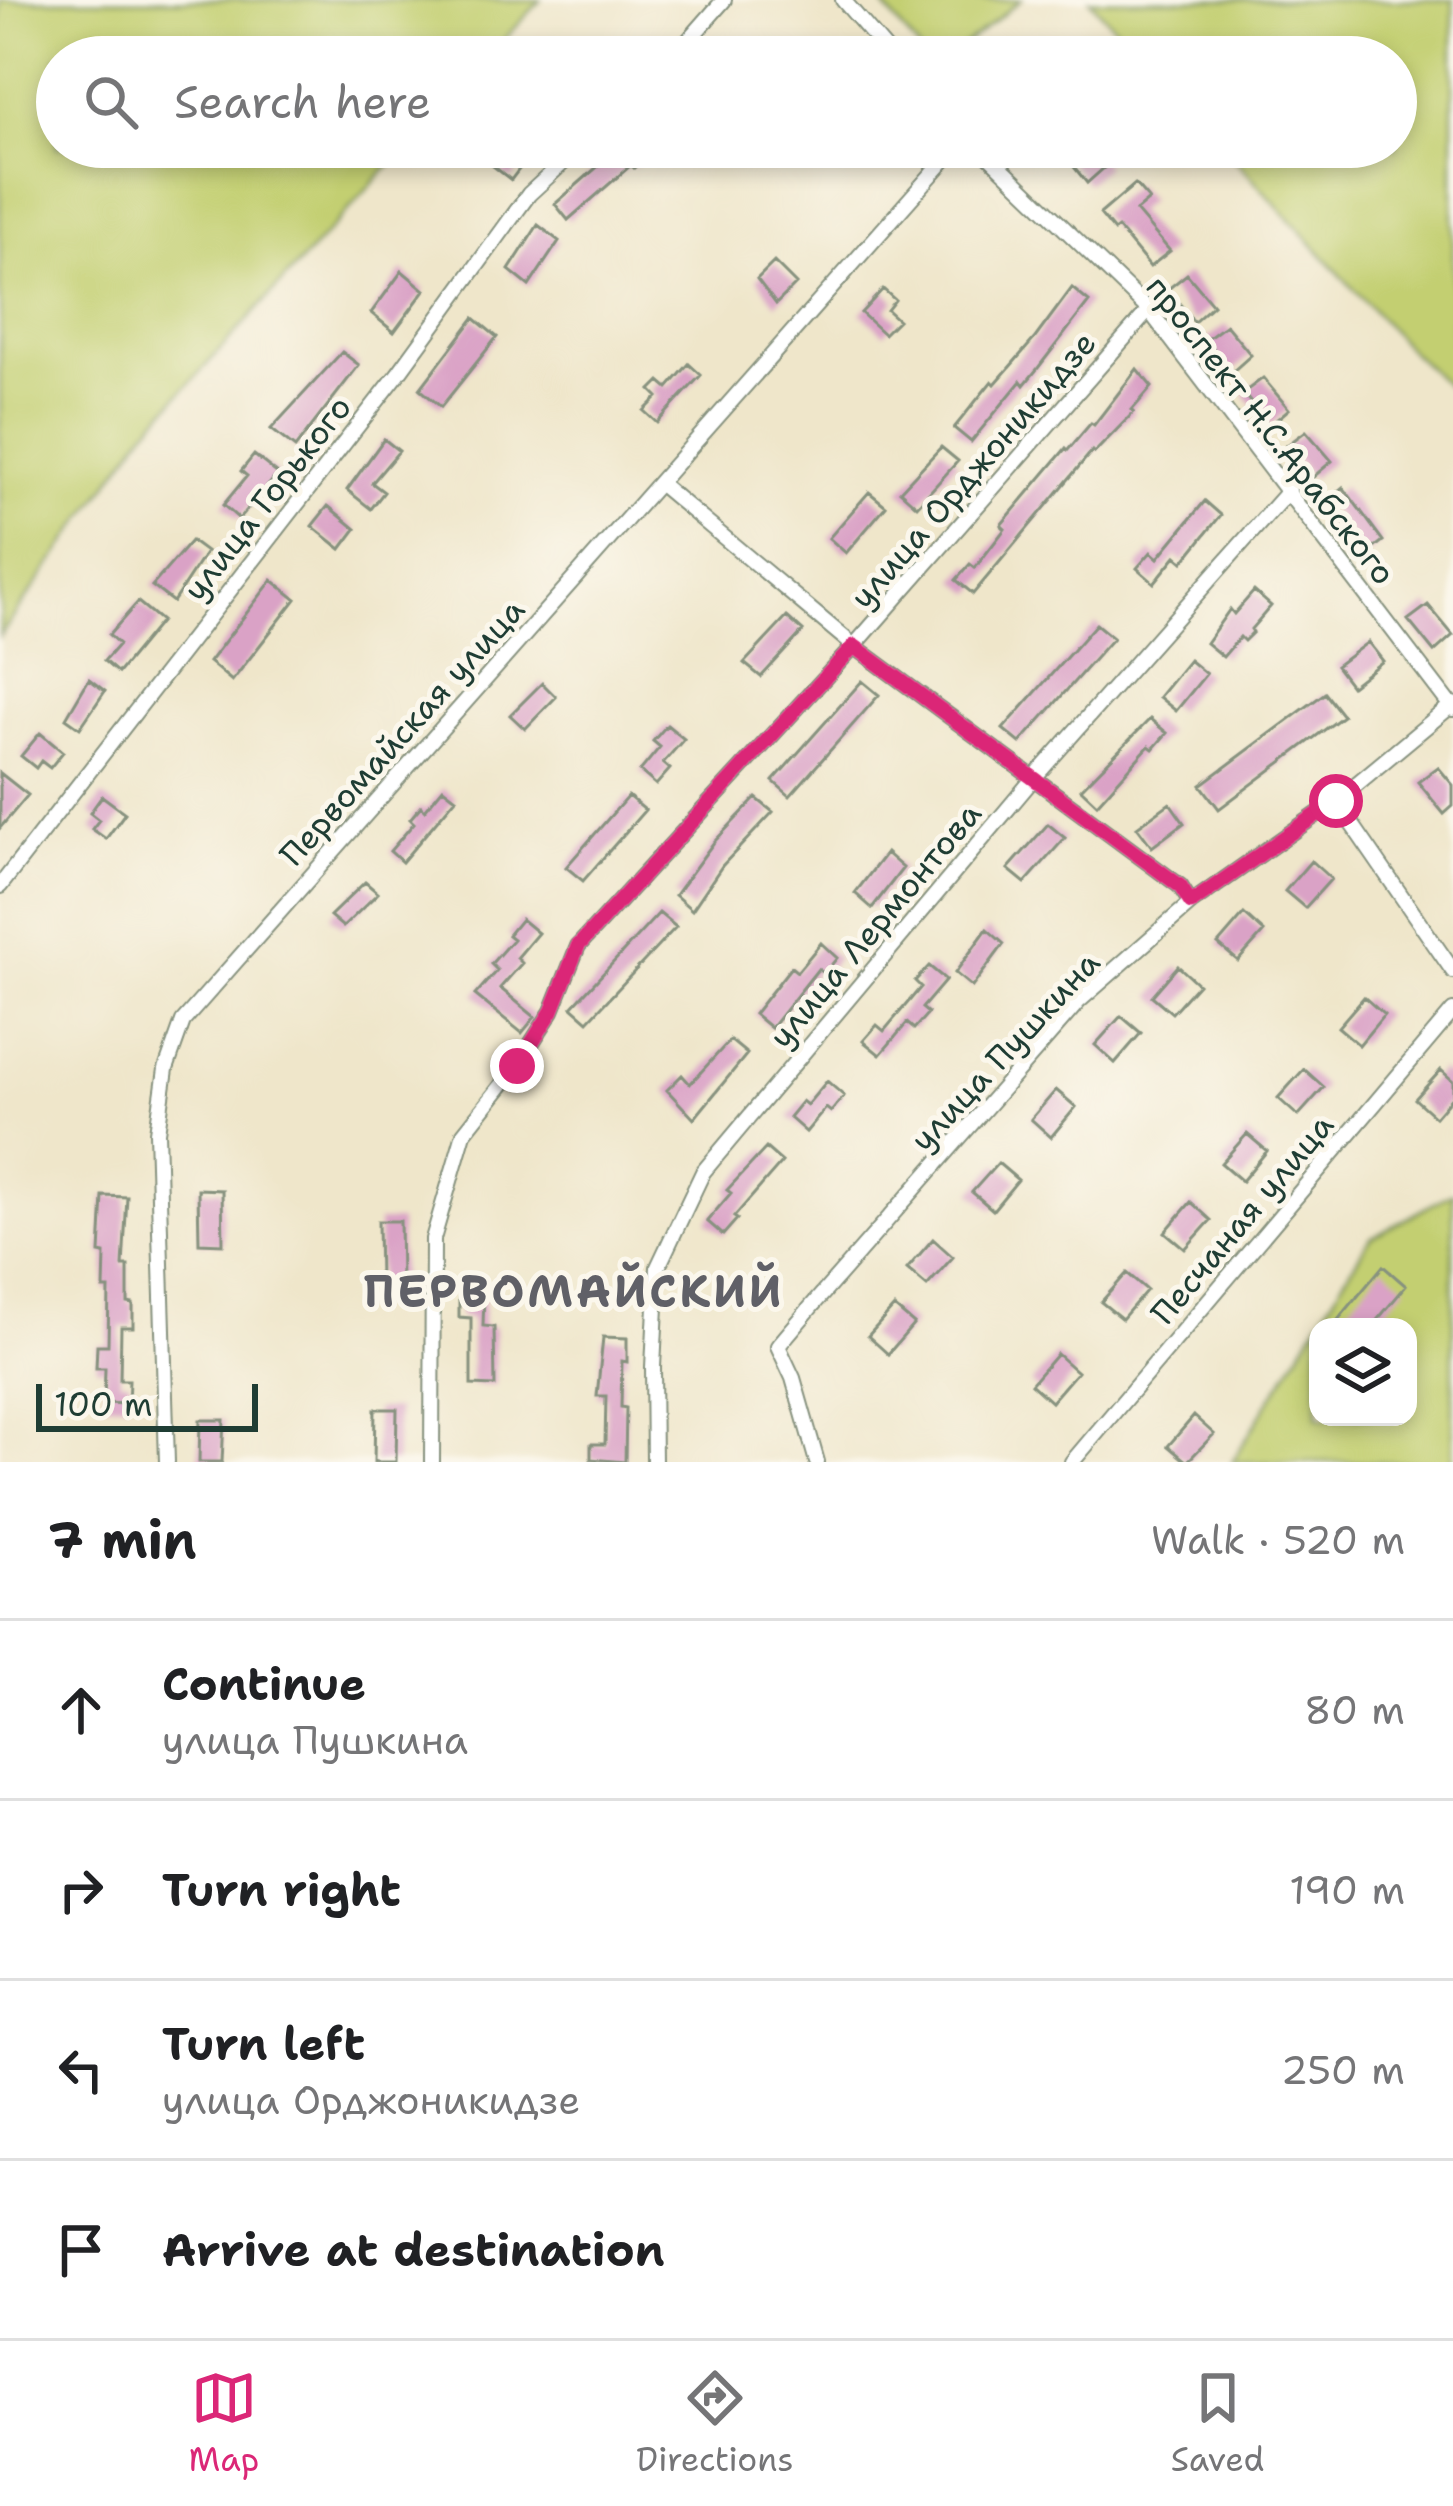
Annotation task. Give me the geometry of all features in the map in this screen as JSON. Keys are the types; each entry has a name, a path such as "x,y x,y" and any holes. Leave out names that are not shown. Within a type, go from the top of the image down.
{"street":[{"path":"692,36 724,0"},
{"path":"843,0 874,36"},
{"name":"улица Горького","path":"0,886 412,356 529,194 557,168"},
{"name":"Первомайская улица","path":"167,1462 158,1132 166,1069 183,1021 937,168"},
{"name":"проспект Н.С.Арабского","path":"1002,168 1149,310 1452,706"},
{"name":"улица Орджоникидзе","path":"432,1462 434,1239 464,1133 517,1066 552,1011 578,946 854,646 1149,310"},
{"path":"659,483 854,646 1180,886 1191,903"},
{"name":"улица Лермонтова","path":"654,1462 652,1367 658,1268 703,1172 1031,780 1289,490"},
{"name":"улица Пушкина","path":"817,1462 793,1378 778,1346 1079,1001 1191,903 1336,801 1452,706"},
{"path":"1336,801 1453,970"},
{"name":"Песчаная улица","path":"1072,1462 1453,1010"}],"green space":[{"path":"0,0 541,0 508,36 36,36 36,168 387,168 145,432 0,636"},
{"path":"879,0 1021,0 976,36 908,36"},
{"path":"1090,0 1453,0 1453,391 1409,350 1243,168 1417,168 1417,36 1123,36"},
{"path":"1453,1193 1453,1462 1232,1462 1309,1337 1309,1426 1417,1426 1417,1318 1321,1318 1370,1238"}],"building":[{"path":"496,168 520,168 511,180"},
{"path":"596,168 628,168 568,220 555,204"},
{"path":"1075,168 1104,168 1087,183"},
{"path":"1135,184 1149,200 1136,211 1170,251 1150,267 1100,214"},
{"path":"538,225 559,241 529,286 509,270"},
{"path":"774,262 796,284 776,304 757,279"},
{"path":"402,271 425,290 394,332 371,313"},
{"path":"1187,274 1213,305 1194,322 1168,289"},
{"path":"1072,288 1089,302 1024,385 1021,381 971,442 954,428 1035,338"},
{"path":"883,289 895,300 887,310 898,320 884,334 861,313"},
{"path":"474,318 497,337 441,407 420,389"},
{"path":"1226,325 1251,355 1232,372 1206,340"},
{"path":"342,352 359,365 295,448 271,429"},
{"path":"689,364 701,375 657,423 644,411 658,397 651,390 660,381 668,388"},
{"path":"1137,369 1152,387 1134,412 1092,451 973,594 956,580 970,564 975,568 1005,529 1001,525 1066,448 1094,425"},
{"path":"1263,378 1289,409 1269,426 1243,393"},
{"path":"1306,431 1332,461 1312,478 1286,446"},
{"path":"384,439 399,451 372,483 384,492 371,509 347,490"},
{"path":"941,447 958,461 917,506 900,491"},
{"path":"254,455 278,474 239,519 223,505 247,476 241,471"},
{"path":"1343,487 1383,541 1365,555 1326,501"},
{"path":"869,492 886,506 846,553 829,538"},
{"path":"1205,501 1221,515 1183,562 1176,556 1154,583 1137,568 1151,552 1158,558"},
{"path":"328,506 356,529 341,549 312,526"},
{"path":"191,541 206,552 173,602 152,586"},
{"path":"272,580 296,599 232,681 209,662"},
{"path":"1254,591 1271,606 1253,632 1244,641 1240,637 1223,657 1206,643 1230,609 1234,614"},
{"path":"138,602 161,621 118,673 104,661 119,644 109,635"},
{"path":"1428,605 1453,635 1434,652 1408,620"},
{"path":"787,617 803,631 761,677 744,663"},
{"path":"1096,624 1113,638 1020,743 1003,729"},
{"path":"1368,642 1383,661 1351,686 1336,666"},
{"path":"1189,660 1206,674 1176,711 1159,697"},
{"path":"89,679 105,691 80,728 66,718"},
{"path":"862,681 879,695 790,796 773,781"},
{"path":"542,683 556,697 525,729 510,715"},
{"path":"1325,693 1343,716 1219,809 1201,785"},
{"path":"1150,719 1167,733 1153,749 1149,746 1097,804 1081,789"},
{"path":"667,725 684,739 663,763 670,769 656,785 640,771 660,747 653,741"},
{"path":"40,733 63,752 50,768 41,761 36,768 21,756"},
{"path":"1438,767 1453,785 1453,806 1444,814 1418,782"},
{"path":"0,773 28,795 0,828"},
{"path":"443,788 456,798 402,862 390,851 414,823 410,819 421,806 425,810"},
{"path":"102,796 125,813 106,839 92,829 99,820 90,813"},
{"path":"628,796 645,810 583,881 566,867"},
{"path":"756,798 773,812 722,866 692,910 675,895 714,842"},
{"path":"1170,803 1184,823 1152,847 1137,827"},
{"path":"1048,824 1065,838 1025,883 1008,869"},
{"path":"886,853 903,868 872,908 855,893"},
{"path":"1311,861 1331,879 1305,908 1285,891"},
{"path":"365,882 378,893 343,927 330,916"},
{"path":"659,913 676,927 588,1021 572,1007"},
{"path":"1244,914 1264,932 1238,961 1218,944"},
{"path":"521,919 538,933 517,958 522,963 500,988 535,1017 522,1033 475,995 497,970 491,964 513,939 508,935"},
{"path":"987,929 1004,944 972,987 955,973"},
{"path":"821,943 837,958 824,974 818,969 771,1028 754,1014 791,967 797,972"},
{"path":"929,966 946,980 922,1008 928,1013 914,1029 907,1023 880,1055 863,1041 877,1025 884,1031 921,987 915,981"},
{"path":"1178,966 1198,984 1172,1013 1152,996"},
{"path":"1364,997 1384,1015 1359,1045 1338,1027"},
{"path":"1121,1016 1141,1033 1115,1063 1095,1045"},
{"path":"730,1040 747,1054 694,1119 667,1090 682,1075 690,1084"},
{"path":"1304,1069 1324,1087 1298,1116 1278,1098"},
{"path":"1441,1070 1453,1081 1453,1096 1435,1117 1415,1099"},
{"path":"827,1081 844,1096 831,1112 826,1108 806,1132 789,1117 802,1101 807,1105"},
{"path":"1056,1090 1076,1107 1051,1137 1031,1119"},
{"path":"1247,1134 1267,1151 1242,1181 1221,1163"},
{"path":"766,1148 782,1162 723,1235 707,1221 731,1193 727,1190"},
{"path":"998,1163 1018,1180 993,1210 972,1192"},
{"path":"198,1189 222,1190 223,1244 199,1243"},
{"path":"103,1196 127,1197 123,1266 128,1266 133,1327 121,1327 120,1380 129,1380 128,1404 104,1403 105,1368 96,1368 97,1345 108,1345 109,1289 104,1289 105,1254 100,1253"},
{"path":"1191,1202 1211,1220 1185,1249 1165,1232"},
{"path":"378,1221 400,1221 401,1282 379,1282"},
{"path":"933,1239 953,1257 927,1286 907,1269"},
{"path":"1383,1266 1406,1286 1379,1318 1340,1318"},
{"path":"1127,1273 1147,1290 1122,1319 1101,1302"},
{"path":"459,1294 484,1295 483,1326 494,1327 495,1386 471,1385 471,1318 459,1317"},
{"path":"894,1307 914,1324 888,1354 868,1336"},
{"path":"603,1337 627,1338 621,1407 626,1408 625,1462 591,1459 591,1444 605,1444 606,1396 597,1396"},
{"path":"1057,1354 1077,1372 1051,1402 1031,1384"},
{"path":"375,1409 397,1409 396,1462 374,1462"},
{"path":"1194,1416 1214,1434 1187,1462 1168,1446"},
{"path":"200,1420 224,1420 222,1462 199,1462"}],"district":[{"name":"ПЕРВОМАЙСКИЙ","path":"574,1291"}],"route":[{"path":"517,1066 552,1011 578,946 854,646 1180,886 1191,903 1336,801"}]}
